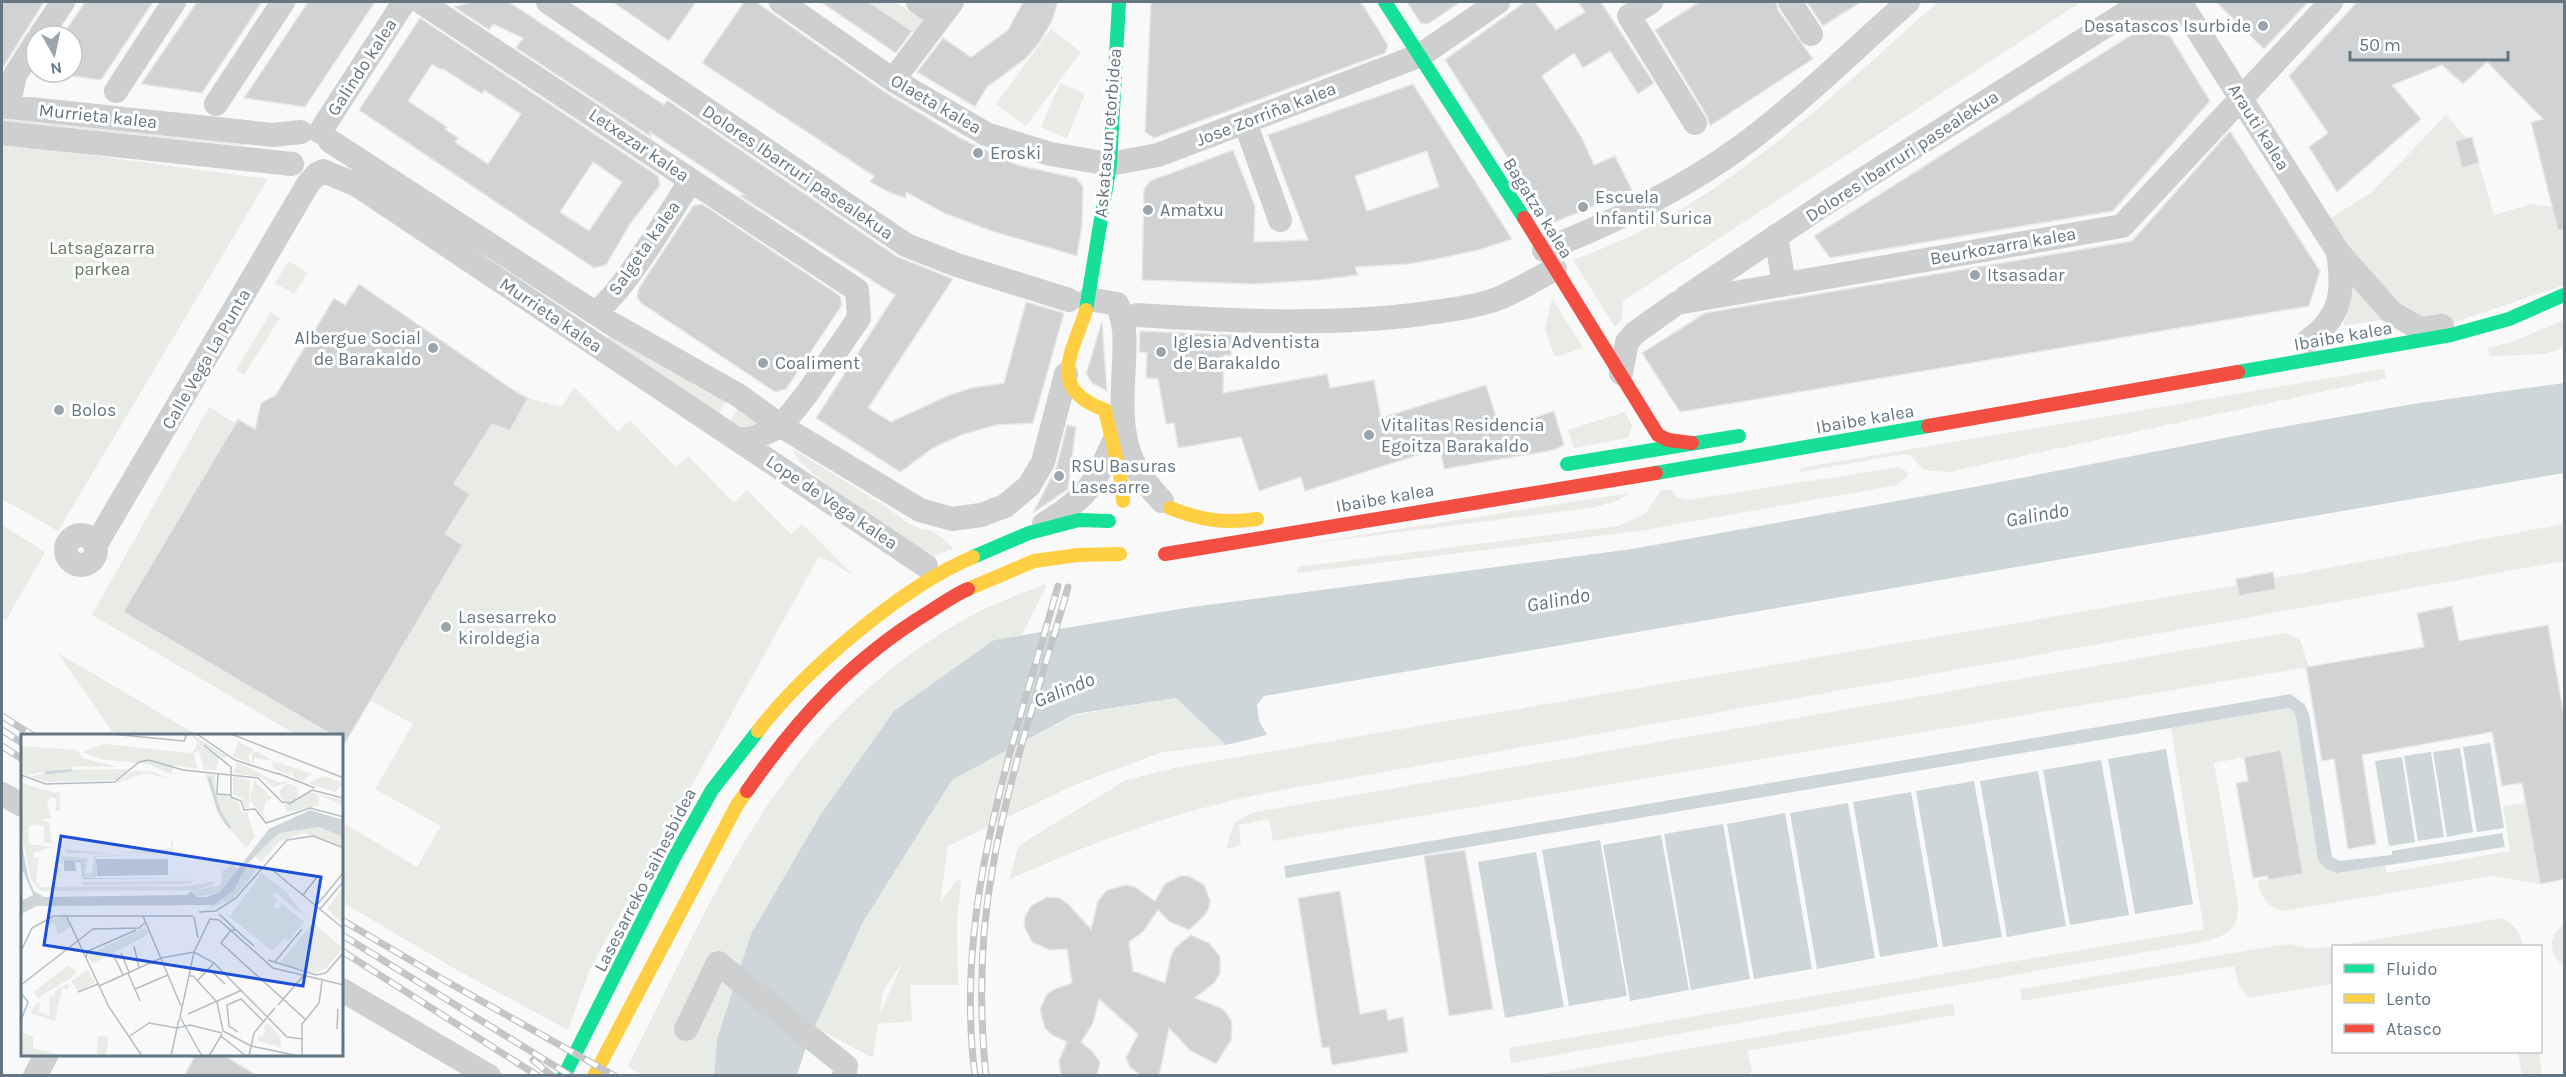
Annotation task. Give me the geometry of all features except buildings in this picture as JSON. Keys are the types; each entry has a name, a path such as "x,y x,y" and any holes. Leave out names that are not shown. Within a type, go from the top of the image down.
{"main road":[{"name":"Askatasun etorbidea","path":"1066,374 1079,300 1110,164 1119,2"},
{"name":"Bagatza kalea","path":"1385,2 1550,259 1658,435"},
{"name":"Ibaibe kalea","path":"1146,501 1175,533 1160,557 2355,353 2451,335 2520,314 2565,295"},
{"name":"Ibaibe kalea","path":"2396,325 2452,313"},
{"name":"Ibaibe kalea","path":"2302,342 2338,335"},
{"path":"1066,374 1069,386 1086,403 1105,410 1120,474 1146,501 1219,524 1274,516"},
{"path":"1534,492 1554,480 1626,468 1648,451 1658,435 1668,440 1695,443"},
{"path":"1559,466 1749,435"},
{"path":"594,1076 737,805 780,744 841,677 903,628 960,593 1034,561 1078,555 1124,557 1110,539 1109,521 1146,501"},
{"name":"Lasesarreko saihesbidea","path":"564,1076 675,856 707,800 767,719 834,651 899,601 955,564 1029,533 1079,520 1109,521"}],"street":[{"path":"48,24 63,2"},
{"path":"116,91 174,2"},
{"path":"216,104 284,2"},
{"name":"Galindo kalea","path":"307,170 288,150 291,142 317,135 404,2"},
{"name":"Letxezar kalea","path":"421,2 857,290"},
{"name":"Dolores Ibarruri pasealekua","path":"548,2 906,245 957,265 1079,300"},
{"name":"Olaeta kalea","path":"781,2 893,80 986,134 1050,154 1110,164"},
{"path":"893,80 946,9 918,2"},
{"name":"Jose Zorriña kalea","path":"1110,164 1158,155 1421,55 1498,2"},
{"path":"1651,2 1629,16 1695,123"},
{"path":"1790,2 1811,34"},
{"path":"1137,315 1227,321 1308,322 1392,317 1448,310 1501,297 1550,259 1593,231 1656,199 1738,149 1908,2"},
{"name":"Beurkozarra kalea","path":"1621,374 1627,342 1635,333 1677,303 2122,226 2331,2"},
{"name":"Dolores Ibarruri pasealekua","path":"1677,303 1776,236 2131,6 2183,8"},
{"name":"Arauti kalea","path":"2183,8 2338,252 2369,290 2391,312 2396,325"},
{"path":"5,107 15,75 24,61"},
{"name":"Murrieta kalea","path":"5,107 273,135 317,135 593,312 741,396 781,426 920,510 952,519 981,514 1005,506 1029,486 1043,462 1050,433"},
{"path":"1245,122 1280,220"},
{"name":"Murrieta kalea","path":"2,133 307,170 357,185 738,440"},
{"path":"307,170 328,167 333,154 317,135"},
{"name":"Calle Vega La Punta","path":"93,542 293,184 307,170"},
{"name":"Salgeta kalea","path":"593,312 615,294 691,180"},
{"path":"1776,236 1784,284"},
{"name":"Arauti kalea","path":"2302,342 2324,329 2338,305 2342,281 2338,252"},
{"name":"Lope de Vega kalea","path":"781,426 806,395 859,318 857,290"},
{"path":"1079,300 1117,304 1124,319 1122,414 1131,459 1140,476 1146,501"},
{"path":"2396,325 2434,328 2487,316 2520,314"},
{"name":"Askatasun etorbidea","path":"1050,433 1066,374"},
{"path":"1050,433 1068,407 1086,403"},
{"path":"738,440 754,438 781,426 780,436 784,451 804,483"},
{"name":"Lope de Vega kalea","path":"738,440 926,566"},
{"path":"1029,533 1062,513 1094,485 1113,443"},
{"path":"686,1029 718,963 846,1066 844,1076"},
{"path":"344,991 489,1076"},
{"path":"35,1076 46,1056"}],"green space":[{"path":"869,2 895,2 927,23 918,35"},
{"path":"1938,2 2081,2 1623,301 1622,319 1615,327 1573,260 1627,238 1670,216 1751,162 1829,99"},
{"path":"1051,29 1081,52 1026,126 996,104"},
{"path":"1060,83 1085,94 1067,138 1041,127"},
{"path":"2446,115 2467,138 2455,142 2462,167 2479,163 2494,215 2531,204 2564,209 2564,285 2420,334 2326,221 2372,192"},
{"path":"2,117 247,142 246,146 2,122"},
{"name":"Latsagazarra parkea","path":"2,143 268,179 58,531 2,499"},
{"path":"289,261 308,273 294,294 275,283"},
{"path":"2351,278 2386,319 2343,326 2351,302"},
{"name":"Lasesarreko kiroldegia","path":"359,284 528,398 562,407 574,387 618,432 630,420 676,467 688,456 734,503 747,490 791,534 802,524 853,575 819,556 590,969 568,1030 457,970 344,903 344,823 417,867 441,826 375,789 413,724 370,700 344,743 344,734 295,734 92,615 209,407 235,423 238,419 255,429 261,403 276,394 334,298 345,305"},
{"path":"1552,298 1583,348 1555,357 1545,329"},
{"path":"271,312 280,318 244,375 236,370"},
{"path":"2564,320 2564,347 2556,351 2490,357 2487,348 2512,342"},
{"path":"610,336 730,397 716,416 606,342"},
{"path":"2384,369 2386,378 1948,472 1923,470 1910,455 1904,454 1801,472 1800,468"},
{"path":"741,405 758,424 748,429 729,422"},
{"path":"1625,412 1632,425 1628,438 1574,448 1568,430"},
{"path":"793,449 885,506 908,523 933,531 954,548 934,556 879,521 813,474 799,460"},
{"path":"1899,467 1907,472 1907,476 1897,485 1639,531 1297,573 1297,567 1618,526 1645,514 1661,490 1671,490 1677,497 1688,500"},
{"path":"1629,493 1619,500 1591,508 1297,545"},
{"path":"2564,524 2564,561 1266,793 1167,818 1072,852 1010,879 1018,847 1034,836 1126,780 1174,768 2237,585 2239,596 2274,578"},
{"path":"2,525 45,552 6,620 2,618"},
{"path":"1045,584 1046,587 1022,635 994,640 751,934 717,1039 714,1075 642,1075 628,1066 685,950 747,837 814,743 856,700 902,660 952,626 978,612"},
{"path":"2284,633 2300,640 2309,667 1273,841 1269,819 1239,825 1241,845 1226,849 1234,823 1251,813"},
{"path":"58,653 195,734 117,734 111,730"},
{"path":"1177,698 1226,745 1162,752 1072,786 948,846 940,903 955,882 961,879 957,922 958,985 910,985 912,1021 878,1024 873,1058 815,1027 863,922 952,780 1075,715","holes":["903,961 880,1014 883,991"]},
{"path":"2288,708 2294,711 2296,717 2321,865 2337,873 2385,866 2387,873 2510,851 2503,806 2525,803 2540,884 2493,876 2284,911 2273,907 2263,896 2258,881 2303,873 2281,750 2214,763 2238,903 2234,926 2218,937 2202,942 1511,1063 1509,1048 2204,929 2171,728"},
{"path":"2502,918 2516,929 2523,945 2342,945"},
{"path":"2564,924 2564,966 2555,956 2552,945 2555,934"},
{"path":"2287,944 2310,948 2332,947 2332,984 2249,998 2239,986 2234,966 2022,1001 2020,989"},
{"path":"1953,1003 1955,1015 1747,1051 1752,1071 1749,1075 1537,1075"},
{"path":"2518,1053 2539,1053 2542,1075 2522,1075"}],"water":[{"name":"Galindo","path":"2564,383 2564,473 1264,696 1257,705 1259,721 1267,735 1226,745 1176,698 1075,714 952,780 863,922 807,1044 797,1075 714,1076 717,1039 751,934 821,814 894,711 994,640 1185,608 1632,549 1985,485 2265,430 2413,404"},
{"path":"2291,694 2305,705 2309,714 2332,857 2339,861 2392,855 2392,851 2502,833 2505,847 2337,873 2326,868 2318,859 2296,717 2294,711 2288,708 1286,878 1284,866"},
{"path":"2490,743 2504,828 2477,832 2463,747"},
{"path":"2460,748 2473,832 2447,837 2433,752"},
{"path":"2166,749 2193,904 2135,914 2108,759"},
{"path":"2431,752 2444,837 2418,841 2404,756"},
{"path":"2402,757 2415,842 2389,846 2375,761"},
{"path":"2101,760 2129,915 2070,925 2043,770"},
{"path":"2038,771 2066,926 2007,937 1980,781"},
{"path":"1974,781 2002,937 1943,947 1916,791"},
{"path":"1911,792 1938,947 1880,957 1853,802"},
{"path":"1848,803 1875,958 1817,969 1790,813"},
{"path":"1785,813 1812,969 1754,979 1727,824"},
{"path":"1723,824 1750,979 1691,990 1664,834"},
{"path":"1661,835 1689,990 1630,1001 1603,845"},
{"path":"1600,840 1627,996 1569,1006 1542,850"},
{"path":"1536,852 1564,1007 1505,1018 1478,862"}],"railway":[{"path":"975,1076 970,1013 972,950 980,889 991,828 1006,767 1058,586"},
{"path":"986,1076 982,1024 982,973 985,922 992,872 1016,764 1068,587"},
{"path":"2,716 30,734"},
{"path":"2,730 21,742"},
{"path":"2,746 21,758"},
{"path":"344,921 615,1076"},
{"path":"344,936 571,1076"},
{"path":"344,952 538,1076"},
{"path":"533,1060 552,1076"}],"traffic: fast":[{"path":"1086,310 1110,164 1119,2"},
{"path":"1385,2 1524,218"},
{"path":"2238,372 2451,335 2509,319 2564,295"},
{"path":"1656,473 1928,426"},
{"path":"1567,464 1739,436"},
{"path":"973,557 1029,533 1079,520 1109,521"},
{"path":"564,1076 675,856 712,790 758,731"}],"traffic: slow":[{"path":"1086,310 1070,356 1069,381 1075,391 1087,401 1105,410 1120,474 1123,501"},
{"path":"1170,508 1213,520 1257,519"},
{"path":"968,589 1034,561 1078,555 1120,554"},
{"path":"758,731 801,683 856,632 916,588 973,557"},
{"path":"594,1076 737,805 747,791"}],"traffic: jam":[{"path":"1524,218 1658,435 1668,440 1692,443"},
{"path":"1928,426 2238,372"},
{"path":"1165,554 1656,473"},
{"path":"747,791 786,739 851,670 901,630 968,589"}],"place":[{"name":"Desatascos Isurbide","path":"2263,26"},
{"name":"Eroski","path":"978,153"},
{"name":"Escuela Infantil Surica","path":"1583,207"},
{"name":"Amatxu","path":"1148,210"},
{"name":"Itsasadar","path":"1975,275"},
{"name":"Albergue Social de Barakaldo","path":"433,348"},
{"name":"Iglesia Adventista de Barakaldo","path":"1161,352"},
{"name":"Coaliment","path":"763,363"},
{"name":"Bolos","path":"59,410"},
{"name":"Vitalitas Residencia Egoitza Barakaldo","path":"1369,435"},
{"name":"RSU Basuras Lasesarre","path":"1059,476"},
{"name":"Lasesarreko kiroldegia","path":"446,627"}]}
